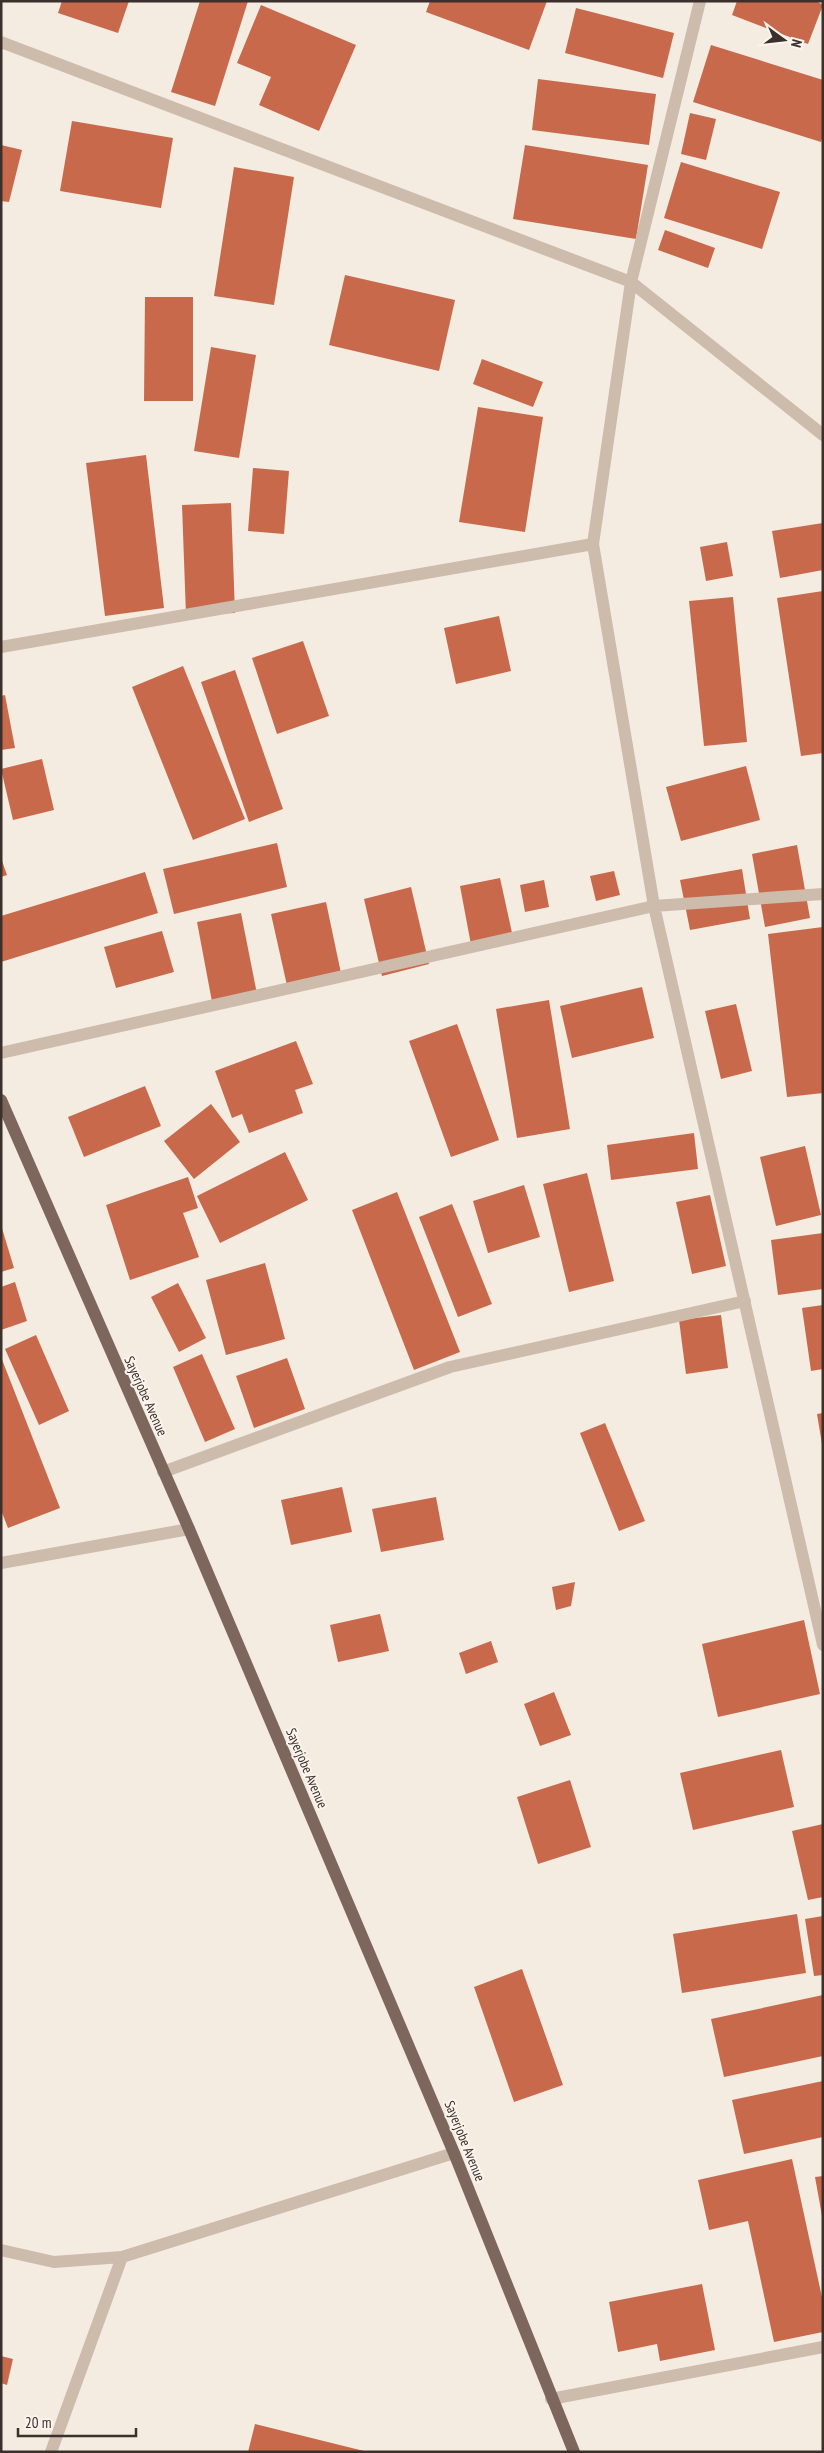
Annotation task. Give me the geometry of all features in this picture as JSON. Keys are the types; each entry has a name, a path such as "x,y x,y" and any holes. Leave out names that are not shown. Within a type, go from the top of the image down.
{"main road":[{"name":"Sayerjobe Avenue","path":"1,1100 189,1529 454,2153 551,2399 574,2452"}],"street":[{"path":"700,1 631,282 593,544 654,906 823,1645"},
{"path":"1,42 631,282 823,435"},
{"path":"1,647 593,544"},
{"path":"1,1053 654,906 823,894"},
{"path":"163,1472 450,1367 745,1301"},
{"path":"1,1562 189,1529"},
{"path":"1,2250 54,2262 122,2257 454,2153"},
{"path":"52,2452 122,2257"},
{"path":"551,2399 823,2347"}],"building":[{"path":"62,1 129,1 118,33 58,13"},
{"path":"200,1 248,1 215,106 171,92"},
{"path":"430,1 547,1 529,50 426,12"},
{"path":"737,1 816,1 823,5 808,44 732,15"},
{"path":"261,5 356,45 319,131 259,105 271,77 237,63"},
{"path":"576,8 674,33 663,78 565,53"},
{"path":"711,45 823,80 823,135 821,142 693,102"},
{"path":"538,79 656,94 649,145 532,130"},
{"path":"690,113 716,119 706,160 681,154"},
{"path":"72,121 173,138 161,208 60,191"},
{"path":"1,145 22,150 9,202 1,201"},
{"path":"525,145 648,165 636,239 513,219"},
{"path":"681,162 780,192 762,249 664,218"},
{"path":"234,167 294,177 274,305 214,296"},
{"path":"665,230 715,248 708,268 658,250"},
{"path":"345,275 455,300 439,371 329,345"},
{"path":"145,297 193,297 193,401 144,401"},
{"path":"211,347 256,355 239,458 194,451"},
{"path":"482,359 543,382 533,407 473,384"},
{"path":"478,407 543,417 525,532 459,522"},
{"path":"146,455 164,608 105,616 86,463"},
{"path":"253,468 289,471 284,534 248,531"},
{"path":"231,503 235,613 186,615 182,505"},
{"path":"823,523 823,570 780,578 772,531"},
{"path":"727,542 733,576 706,581 700,547"},
{"path":"823,591 823,753 801,756 777,598"},
{"path":"733,597 747,742 704,746 689,601"},
{"path":"499,616 511,671 456,684 444,628"},
{"path":"303,641 329,716 277,734 252,658"},
{"path":"183,666 245,819 193,840 132,687"},
{"path":"235,670 283,809 249,822 201,682"},
{"path":"5,695 15,748 1,750 1,696"},
{"path":"42,759 54,810 13,820 1,769"},
{"path":"746,766 760,820 681,841 666,787"},
{"path":"277,843 287,887 174,914 163,869"},
{"path":"797,845 810,918 765,927 752,854"},
{"path":"1,858 7,875 1,877"},
{"path":"742,869 750,919 690,930 680,880"},
{"path":"614,871 620,895 596,901 590,876"},
{"path":"145,872 158,913 1,962 1,916"},
{"path":"500,878 514,942 472,950 460,886"},
{"path":"544,880 549,907 525,912 520,885"},
{"path":"411,887 429,964 382,976 364,899"},
{"path":"326,902 342,978 288,990 271,914"},
{"path":"241,913 258,999 213,1007 197,922"},
{"path":"823,927 823,1093 787,1097 768,934"},
{"path":"162,931 174,972 116,988 104,947"},
{"path":"642,987 654,1038 572,1058 560,1006"},
{"path":"549,1000 570,1129 517,1138 496,1009"},
{"path":"736,1004 752,1071 721,1079 705,1011"},
{"path":"457,1024 499,1140 451,1157 409,1041"},
{"path":"296,1041 313,1084 295,1090 303,1113 249,1133 242,1114 232,1118 215,1071"},
{"path":"145,1086 161,1126 84,1157 68,1117"},
{"path":"211,1104 240,1142 194,1179 164,1141"},
{"path":"694,1133 698,1169 611,1180 607,1145"},
{"path":"805,1146 821,1215 776,1226 760,1157"},
{"path":"285,1152 308,1200 220,1243 197,1196"},
{"path":"587,1173 614,1281 569,1292 543,1184"},
{"path":"188,1177 198,1208 183,1213 199,1257 130,1280 106,1205"},
{"path":"524,1185 540,1237 488,1253 473,1201"},
{"path":"397,1192 460,1352 414,1370 352,1210"},
{"path":"710,1195 726,1266 692,1274 676,1202"},
{"path":"452,1204 492,1304 458,1317 419,1217"},
{"path":"1,1225 14,1268 1,1272"},
{"path":"823,1233 823,1289 778,1295 771,1240"},
{"path":"265,1263 285,1339 226,1355 206,1280"},
{"path":"15,1282 27,1321 1,1330 1,1287"},
{"path":"178,1283 206,1338 179,1352 151,1297"},
{"path":"823,1305 823,1369 811,1371 802,1308"},
{"path":"721,1315 728,1368 686,1374 679,1320"},
{"path":"36,1335 69,1411 39,1425 5,1349"},
{"path":"202,1354 235,1429 205,1442 173,1367"},
{"path":"1,1357 60,1508 8,1528 1,1510"},
{"path":"287,1358 305,1409 254,1428 236,1376"},
{"path":"823,1413 823,1444 822,1444 817,1414"},
{"path":"605,1423 645,1521 619,1531 580,1433"},
{"path":"342,1487 352,1532 291,1545 281,1500"},
{"path":"436,1497 444,1540 381,1552 372,1509"},
{"path":"575,1582 571,1606 556,1610 552,1587"},
{"path":"380,1614 389,1651 338,1662 330,1625"},
{"path":"804,1620 820,1694 718,1717 702,1644"},
{"path":"491,1641 498,1662 466,1674 459,1653"},
{"path":"554,1692 571,1735 540,1746 524,1704"},
{"path":"781,1750 794,1807 693,1830 680,1773"},
{"path":"570,1780 591,1847 538,1864 517,1797"},
{"path":"823,1824 823,1897 808,1900 792,1831"},
{"path":"797,1914 806,1973 682,1993 673,1934"},
{"path":"823,1916 823,1975 814,1976 805,1919"},
{"path":"522,1969 563,2085 514,2102 474,1987"},
{"path":"823,1995 823,2056 724,2077 711,2019"},
{"path":"823,2081 823,2137 744,2154 732,2100"},
{"path":"792,2159 823,2302 823,2332 774,2342 748,2221 709,2230 698,2180"},
{"path":"823,2176 823,2216 822,2216 815,2177"},
{"path":"702,2284 715,2350 660,2361 657,2344 618,2352 609,2302"},
{"path":"1,2356 13,2359 7,2385 1,2383"},
{"path":"255,2424 364,2451 364,2452 248,2452"}]}
